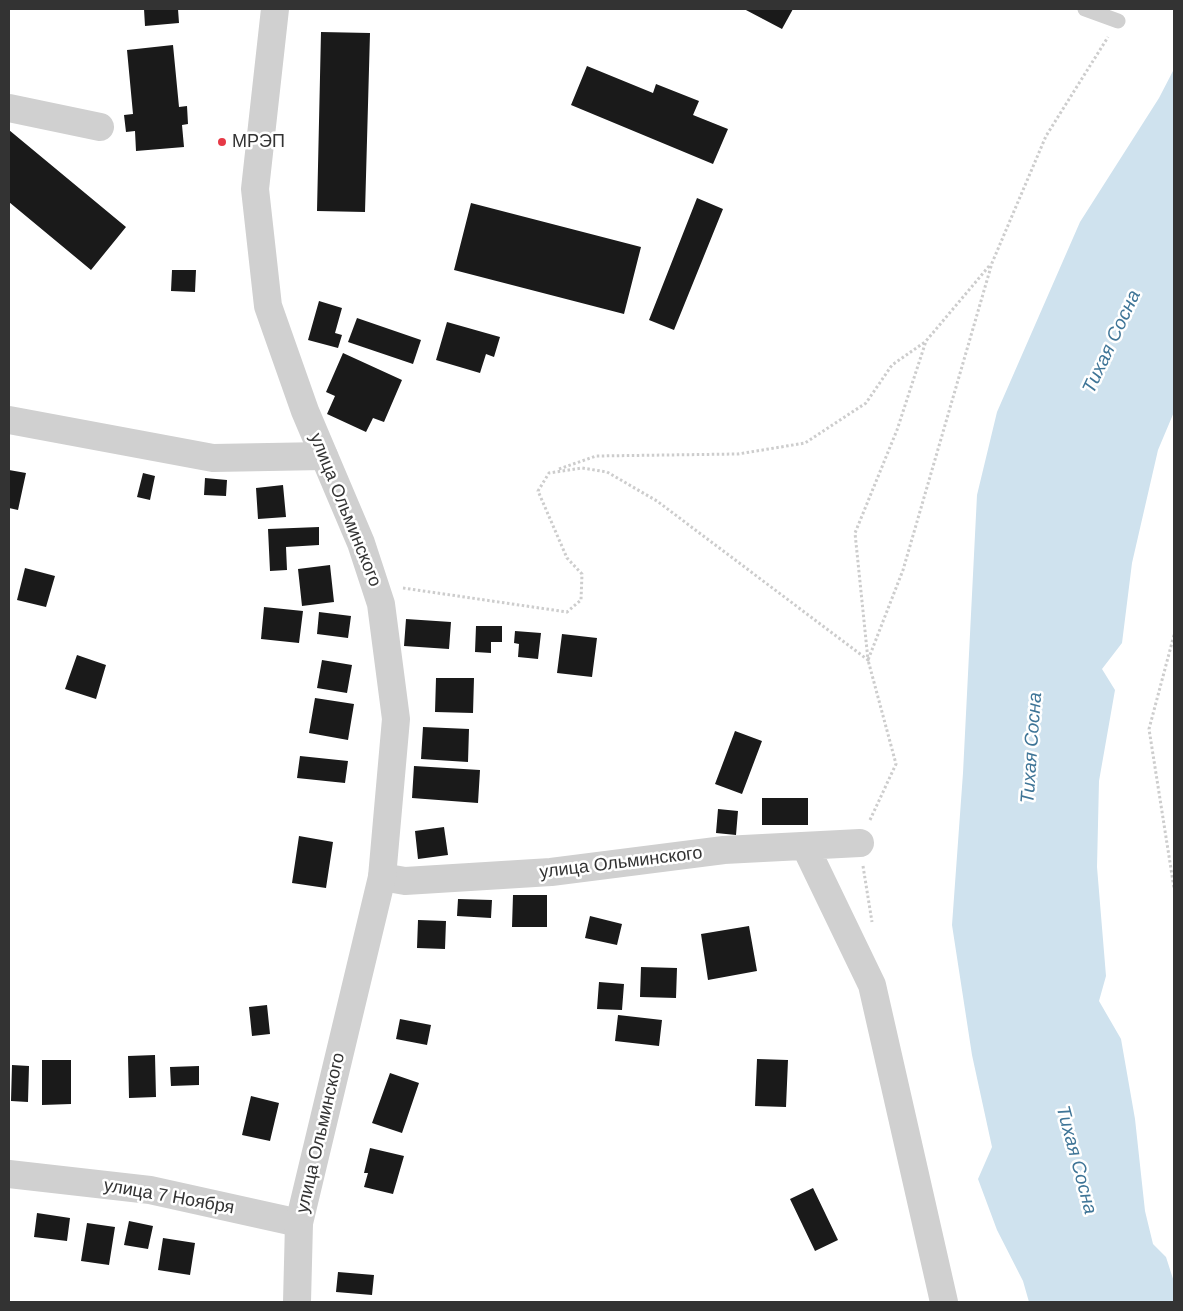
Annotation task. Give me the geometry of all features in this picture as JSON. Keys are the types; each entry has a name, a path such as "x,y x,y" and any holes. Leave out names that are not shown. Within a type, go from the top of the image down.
{"street":[{"name":"улица Ольминского","path":"275,9 255,189 268,306 305,411 361,544 382,604 396,720 382,877 299,1223 297,1302"},
{"path":"9,108 100,127"},
{"path":"9,420 212,458 324,456"},
{"name":"улица Ольминского","path":"382,877 404,881 551,872 724,850 860,842"},
{"path":"805,846 872,985 944,1302"},
{"name":"улица 7 Ноября","path":"9,1174 150,1190 299,1223"}],"lane":[{"path":"1085,9 1118,21"}],"path":[{"path":"868,660 903,570 992,263 1046,136 1118,21"},
{"path":"400,588 567,612 581,600 582,574 567,558 538,492 549,472 596,456 738,454 806,443 866,403 892,365 926,341 992,263"},
{"path":"873,930 860,842 896,764 868,660 856,533 897,430 926,341"},
{"path":"549,472 582,468 606,472 658,501 868,660"},
{"path":"1174,635 1149,729 1174,888"}],"water":[{"name":"Тихая Сосна","path":"1174,69 1174,412 1158,450 1132,563 1122,643 1102,669 1115,690 1099,781 1097,867 1106,976 1099,1001 1121,1039 1135,1119 1145,1211 1153,1244 1166,1257 1174,1282 1174,1302 1029,1302 1023,1281 997,1230 978,1179 992,1147 972,1055 952,925 963,773 977,495 997,412 1080,222 1159,98"}],"building":[{"path":"144,9 178,9 179,23 145,26"},
{"path":"744,9 793,9 782,29"},
{"path":"321,32 370,33 365,212 317,211"},
{"path":"173,45 179,107 187,106 188,124 182,125 184,147 136,151 135,131 126,132 124,115 133,114 127,50"},
{"path":"587,66 653,93 656,84 699,101 693,115 728,129 713,164 571,105"},
{"path":"9,130 126,227 91,270 9,202"},
{"path":"697,198 723,209 674,330 649,320"},
{"path":"471,203 641,247 624,314 454,270"},
{"path":"172,270 196,270 195,292 171,291"},
{"path":"319,301 342,308 335,333 342,335 338,348 308,340"},
{"path":"357,318 421,340 413,364 348,342"},
{"path":"447,322 500,337 494,357 486,354 480,373 436,360"},
{"path":"343,353 402,380 384,422 373,418 366,432 327,414 335,396 326,392"},
{"path":"9,470 26,473 18,510 9,508"},
{"path":"143,473 155,476 150,500 137,497"},
{"path":"205,478 227,480 226,496 204,495"},
{"path":"283,485 286,517 258,519 256,488"},
{"path":"319,527 319,545 286,547 287,570 270,571 268,529"},
{"path":"330,565 334,602 302,606 298,569"},
{"path":"25,568 55,576 46,607 17,600"},
{"path":"264,607 303,611 299,643 261,639"},
{"path":"319,612 351,616 348,638 317,634"},
{"path":"406,619 451,622 449,649 404,646"},
{"path":"476,626 502,626 502,642 491,642 491,653 475,652"},
{"path":"515,631 541,633 538,659 518,657 519,644 514,643"},
{"path":"562,634 597,638 592,677 557,673"},
{"path":"77,655 106,665 96,699 65,689"},
{"path":"322,660 352,665 347,693 317,688"},
{"path":"436,678 474,678 473,713 435,712"},
{"path":"315,698 354,704 348,740 309,733"},
{"path":"423,727 469,729 468,762 421,759"},
{"path":"735,731 762,741 742,794 715,784"},
{"path":"300,756 348,761 345,783 297,778"},
{"path":"414,766 480,770 478,803 412,798"},
{"path":"762,798 808,798 808,825 762,825"},
{"path":"718,809 738,811 736,835 716,833"},
{"path":"444,827 448,855 418,859 415,831"},
{"path":"299,836 333,842 326,888 292,883"},
{"path":"513,895 547,895 547,927 512,927"},
{"path":"458,899 492,900 491,918 457,916"},
{"path":"590,916 622,924 617,945 585,938"},
{"path":"418,920 446,921 445,949 417,948"},
{"path":"749,926 757,971 708,980 701,934"},
{"path":"641,967 677,968 676,998 640,997"},
{"path":"599,982 624,984 622,1010 597,1009"},
{"path":"267,1005 270,1034 252,1036 249,1007"},
{"path":"618,1015 662,1020 659,1046 615,1041"},
{"path":"400,1019 431,1025 427,1045 396,1039"},
{"path":"155,1055 156,1097 129,1098 128,1056"},
{"path":"757,1059 788,1060 786,1107 755,1106"},
{"path":"42,1060 71,1060 71,1104 42,1105"},
{"path":"12,1065 29,1066 28,1102 11,1101"},
{"path":"199,1066 199,1085 171,1086 170,1067"},
{"path":"390,1073 419,1083 402,1133 372,1123"},
{"path":"251,1096 279,1103 270,1141 242,1135"},
{"path":"370,1148 404,1156 393,1194 364,1187 368,1173 364,1173"},
{"path":"813,1188 838,1240 815,1251 790,1199"},
{"path":"37,1213 70,1218 67,1241 34,1237"},
{"path":"129,1221 153,1226 148,1249 124,1245"},
{"path":"87,1223 115,1227 109,1265 81,1261"},
{"path":"163,1238 195,1243 190,1275 158,1270"},
{"path":"338,1272 374,1275 372,1295 336,1292"}],"place":[{"name":"МРЭП","path":"222,142"}]}
